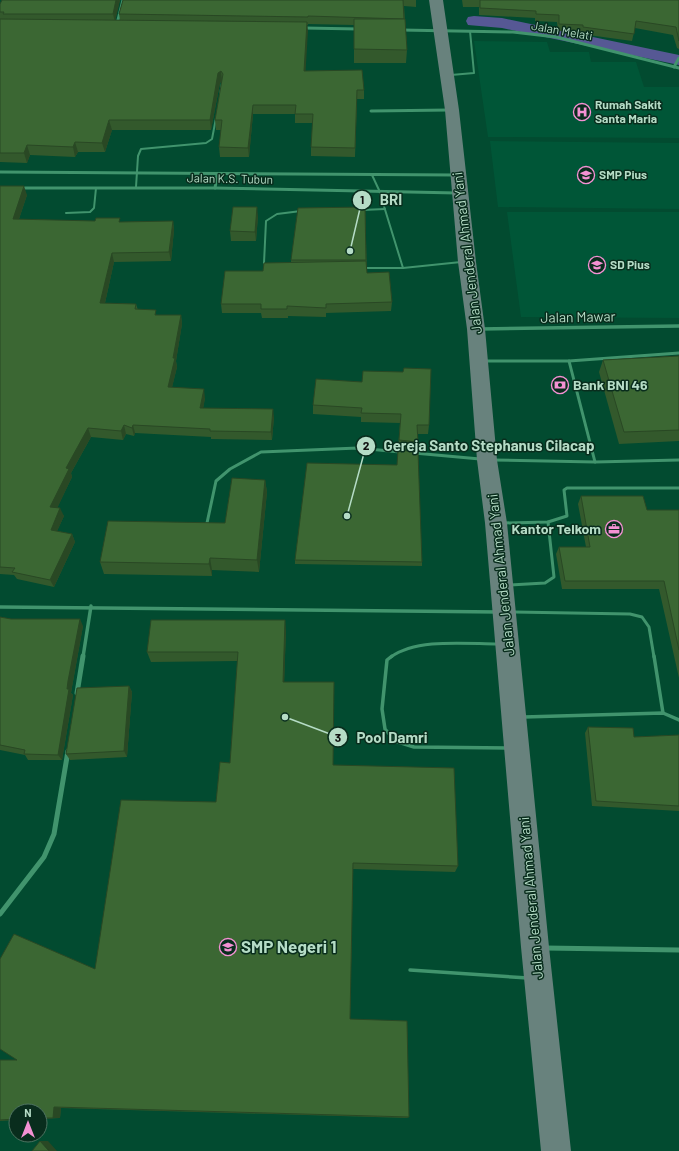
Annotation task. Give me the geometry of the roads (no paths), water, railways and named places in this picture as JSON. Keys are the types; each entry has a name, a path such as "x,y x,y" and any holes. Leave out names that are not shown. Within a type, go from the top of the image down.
{"main road":[{"name":"Jalan Jenderal Ahmad Yani","path":"436,0 452,110 458,184 476,329 487,460 496,523 508,643 516,748 556,1151"}],"street":[{"path":"117,25 123,0"},
{"path":"109,25 125,25"},
{"path":"301,28 365,29"},
{"name":"Jalan Melati","path":"396,30 470,30 514,32 556,37 679,68"},
{"path":"674,67 678,59"},
{"path":"371,111 452,110"},
{"name":"Jalan K.S. Tubun","path":"0,172 217,175 372,175 458,184"},
{"path":"215,188 217,175"},
{"name":"Jalan K.S. Tubun","path":"16,188 136,187 380,190 458,184"},
{"name":"Jalan Mawar","path":"476,329 679,326"},
{"path":"76,700 91,606"},
{"path":"0,607 91,606 504,612"},
{"path":"0,914 36,869 44,857 54,834 68,748"},
{"path":"535,948 679,950"}],"lane":[{"path":"446,75 474,73 470,30"},
{"path":"219,97 222,82"},
{"path":"136,187 138,156 141,149 159,146 206,143 212,139 217,111"},
{"path":"372,175 380,190 403,268"},
{"path":"66,212 90,212 94,208 96,188"},
{"path":"355,210 385,209"},
{"path":"268,267 264,263 266,221 268,217 275,214 304,211"},
{"path":"355,268 403,268 467,262"},
{"path":"479,361 569,361 679,353"},
{"path":"569,361 595,462"},
{"path":"207,523 216,481 230,469 261,452 358,448 403,452"},
{"path":"411,453 487,460 595,462 679,460"},
{"path":"496,523 548,522 567,516 568,510 564,495 564,490 566,488 679,488"},
{"path":"502,586 546,583 554,577 548,522"},
{"path":"504,612 630,614 642,617 649,627 663,713"},
{"path":"508,643 420,645 399,651 387,660 382,708 385,729 394,741 414,747 516,748"},
{"path":"514,717 663,713 679,720"},
{"path":"410,970 538,978"}],"waterway":[{"path":"474,21 502,23 679,60"}],"place":[{"name":"Rumah Sakit Santa Maria","path":"582,112"},
{"name":"SMP Pius","path":"586,175"},
{"name":"BRI","path":"350,251"},
{"name":"SD Pius","path":"597,265"},
{"name":"Bank BNI 46","path":"560,385"},
{"name":"Gereja Santo Stephanus Cilacap","path":"347,516"},
{"name":"Kantor Telkom","path":"614,529"},
{"name":"Pool Damri","path":"285,717"},
{"name":"SMP Negeri 1","path":"228,947"}]}
